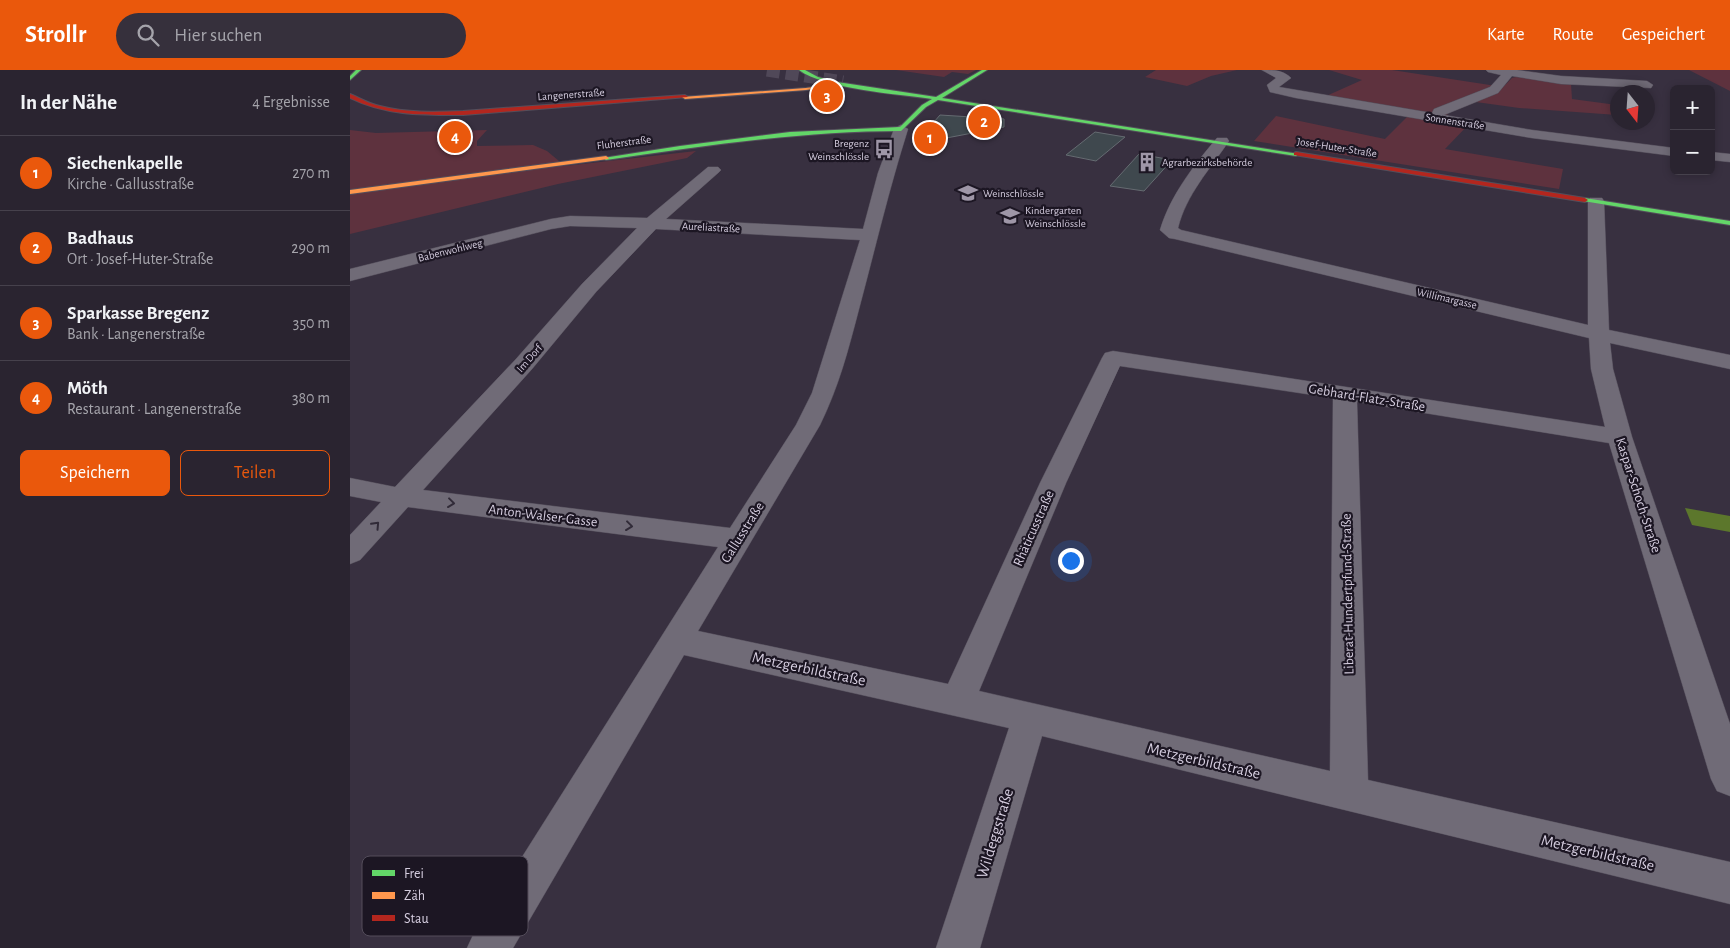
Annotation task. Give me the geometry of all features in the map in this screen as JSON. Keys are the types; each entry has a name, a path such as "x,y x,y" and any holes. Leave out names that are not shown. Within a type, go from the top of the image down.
{"main road":[{"path":"350,79 359,70"},
{"path":"801,70 812,77 837,83"},
{"name":"Gallusstraße","path":"901,129 924,106 985,70"},
{"name":"Langenerstraße","path":"797,90 824,80"},
{"name":"Langenerstraße","path":"350,96 365,104 386,109 440,113 496,112 797,90 837,83"},
{"name":"Josef-Huter-Straße","path":"837,83 1222,141 1730,223"},
{"name":"Fluherstraße","path":"350,192 802,131 852,128 901,129"}],"street":[{"name":"Sonnenstraße","path":"1268,70 1285,78 1273,85 1274,88 1532,134 1670,151"},
{"path":"1492,70 1510,71 1561,80 1647,85"},
{"path":"1437,118 1439,112 1494,90 1510,71"},
{"name":"Gallusstraße","path":"528,884 808,425 824,392 871,235 886,173 901,129"},
{"name":"Willimargasse","path":"1222,141 1208,157 1178,206 1169,230 1175,234 1599,334 1730,362"},
{"path":"1715,156 1730,158"},
{"name":"Im Dorf","path":"350,553 518,371 589,288 651,224 713,170"},
{"name":"Kaspar-Schoch-Straße","path":"1596,201 1599,334 1602,369 1620,437 1730,779"},
{"name":"Aureliastraße","path":"551,224 570,221 599,221 871,235"},
{"name":"Babenwohlweg","path":"350,275 551,224"},
{"name":"Gebhard-Flatz-Straße","path":"1113,358 1620,437"},
{"name":"Rhäticusstraße","path":"958,701 1053,483 1113,358"},
{"name":"Liberat-Hundertpfund-Straße","path":"1345,393 1349,794"},
{"name":"Anton-Walser-Gasse","path":"350,487 402,497 737,540"},
{"name":"Metzgerbildstraße","path":"676,640 958,701 1730,883"},
{"name":"Wildeggstraße","path":"958,948 1030,718"},
{"name":"Gallusstraße","path":"489,948 496,936"}],"shaded area":[{"path":"896,70 976,70 968,74 952,72 944,77"},
{"path":"1156,70 1237,70 1211,76 1187,86 1145,77"},
{"path":"1329,70 1392,70 1503,87 1512,78 1516,77 1556,81 1558,84 1571,84 1572,99 1610,104 1610,114 1519,108 1476,102 1447,113 1448,118 1471,122 1445,149 1563,169 1559,189 1254,141 1276,116 1385,139 1410,114 1324,97 1362,80"},
{"path":"1689,70 1730,70 1730,91"},
{"path":"350,130 376,133 487,130 477,141 477,146 533,145 547,151 565,166 696,151 687,158 558,184 350,234"},
{"path":"1685,508 1730,516 1730,532 1692,525"}],"building":[{"path":"940,115 1004,119 1004,127 915,144"},
{"path":"1095,132 1125,137 1096,161 1066,155"},
{"path":"1139,154 1172,160 1144,191 1110,186"}],"tunnel":[{"path":"767,70 843,82"}],"traffic: fast":[{"path":"350,79 359,70"},
{"path":"801,70 816,78 837,83 1296,154"},
{"path":"606,158 716,142 790,134 864,129 901,129 924,106 985,70"},
{"path":"1585,200 1730,223"}],"traffic: slow":[{"path":"685,97 806,89 832,85"},
{"path":"350,192 606,158"}],"traffic: jam":[{"path":"350,96 376,107 390,110 434,113 463,113 685,97"},
{"path":"1296,154 1585,200"}],"place":[{"name":"Sparkasse Bregenz","path":"827,96"},
{"name":"Badhaus","path":"984,122"},
{"name":"Möth","path":"455,137"},
{"name":"Siechenkapelle","path":"930,138"},
{"name":"Bregenz Weinschlössle","path":"884,149"},
{"name":"Agrarbezirksbehörde","path":"1147,162"},
{"name":"Weinschlössle","path":"968,193"},
{"name":"Kindergarten Weinschlössle","path":"1010,216"}]}
